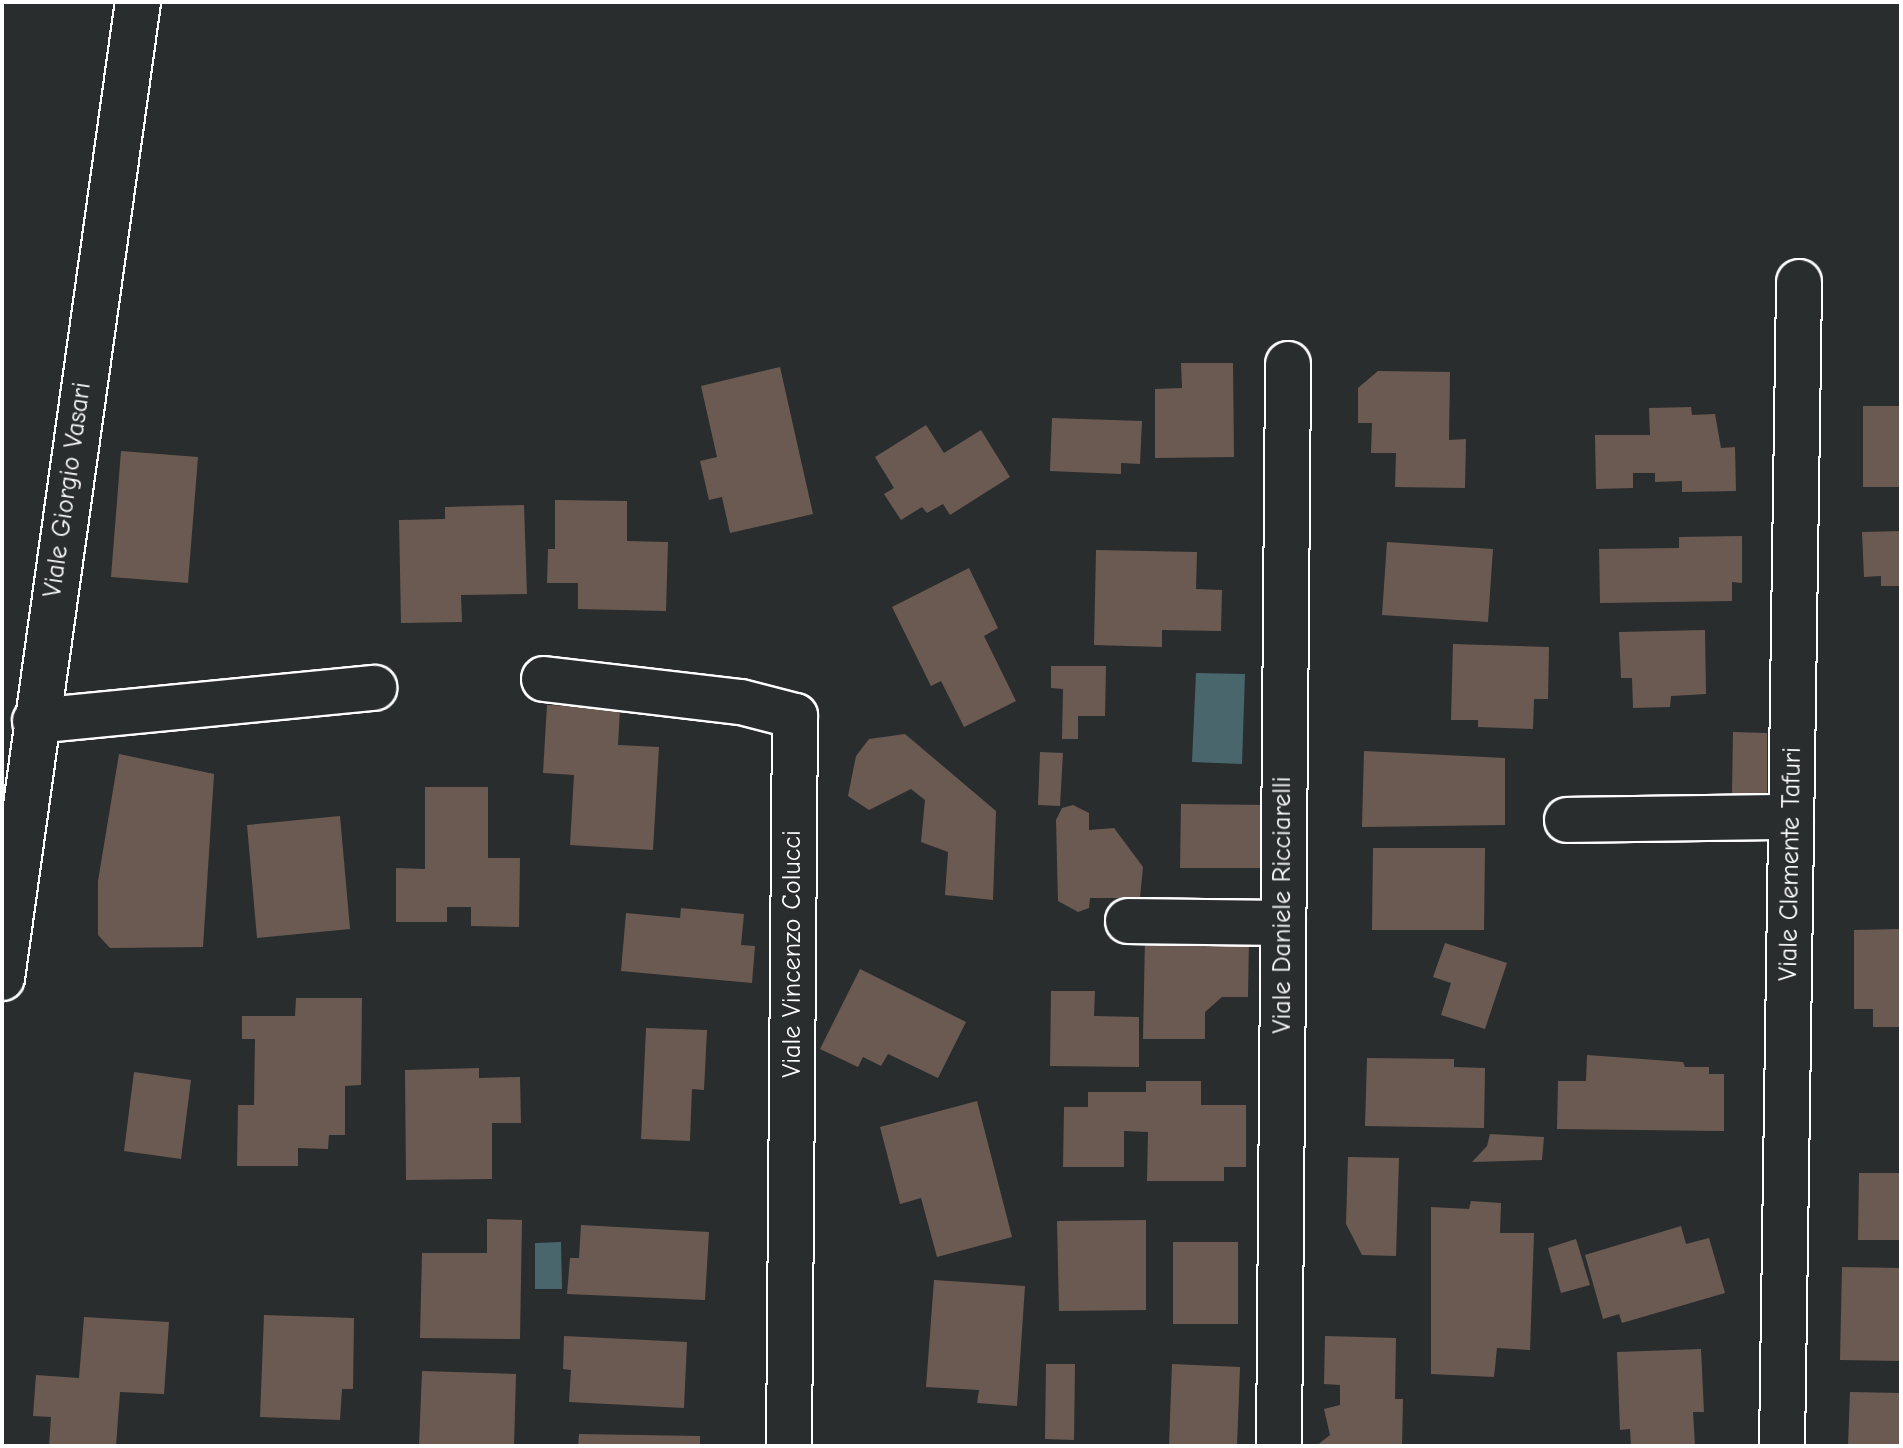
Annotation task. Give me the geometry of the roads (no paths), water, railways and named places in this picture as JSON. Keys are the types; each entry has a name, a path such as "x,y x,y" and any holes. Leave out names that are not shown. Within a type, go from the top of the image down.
{"street":[{"name":"Viale Giorgio Vasari","path":"2,978 12,818 35,721 138,2"},
{"name":"Viale Clemente Tafuri","path":"1782,1446 1799,282"},
{"name":"Viale Daniele Ricciarelli","path":"1279,1446 1288,364"},
{"name":"Viale Vincenzo Colucci","path":"544,679 741,702 795,716 789,1446"},
{"path":"35,721 374,688"},
{"path":"1567,820 1791,817"},
{"path":"1128,921 1283,923"}],"water":[{"path":"1196,673 1245,674 1242,764 1192,762"},
{"path":"561,1242 562,1289 535,1289 535,1243"}]}
